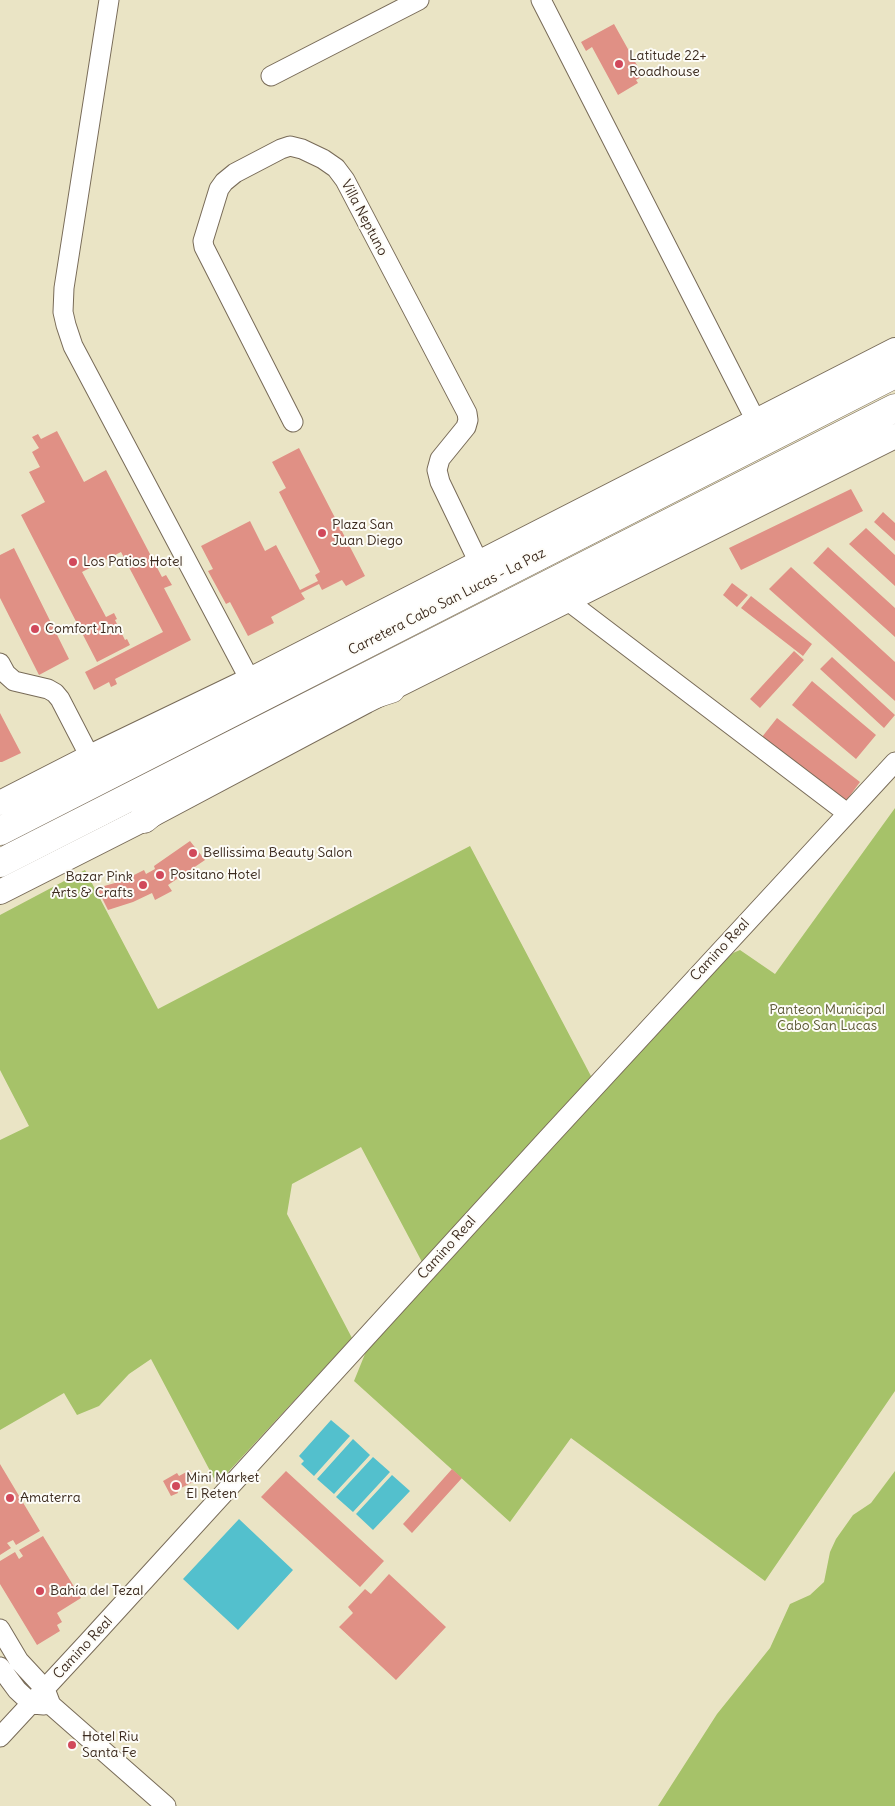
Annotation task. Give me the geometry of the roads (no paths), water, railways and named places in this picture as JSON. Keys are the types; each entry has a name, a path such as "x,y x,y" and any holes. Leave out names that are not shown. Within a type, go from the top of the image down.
{"highway":[{"name":"Carretera Cabo San Lucas - La Paz","path":"0,831 895,374"},
{"path":"0,864 895,408"},
{"path":"265,728 391,689"},
{"path":"144,819 238,742"}],"main road":[{"path":"0,803 90,757 250,680 895,350"},
{"path":"0,892 144,819 391,689 895,436"}],"street":[{"path":"109,0 64,288 63,312 73,346 250,680"},
{"path":"270,76 419,0"},
{"path":"541,0 756,421"},
{"name":"Villa Neptuno","path":"293,422 203,243 203,237 219,189 224,182 235,173 290,146 298,147 323,159 336,168 345,180 467,413 466,427 440,459 437,470 440,482 479,563"},
{"path":"568,601 847,813"},
{"path":"0,663 6,674 14,681 48,689 55,693 60,699 90,757"},
{"name":"Camino Real","path":"48,1697 547,1139 895,762"},
{"path":"0,1630 19,1661 48,1697 166,1806"},
{"path":"0,1667 17,1690 32,1704"},
{"path":"0,1737 32,1704 48,1697"}],"water":[{"path":"331,1420 350,1436 314,1476 301,1464 304,1461 299,1456"},
{"path":"353,1439 370,1455 334,1494 317,1479"},
{"path":"373,1457 390,1472 353,1512 336,1497"},
{"path":"392,1475 410,1491 373,1530 356,1514"},
{"path":"239,1519 293,1570 238,1630 183,1579"}],"place":[{"name":"Latitude 22+ Roadhouse","path":"619,64"},
{"name":"Plaza San Juan Diego","path":"322,533"},
{"name":"Los Patios Hotel","path":"73,562"},
{"name":"Comfort Inn","path":"35,629"},
{"name":"Bellissima Beauty Salon","path":"193,853"},
{"name":"Positano Hotel","path":"160,875"},
{"name":"Bazar Pink Arts & Crafts","path":"143,885"},
{"name":"Mini Market El Reten","path":"176,1486"},
{"name":"Amaterra","path":"10,1498"},
{"name":"Bahía del Tezal","path":"40,1591"},
{"name":"Hotel Riu Santa Fe","path":"72,1745"}],"park label":[{"name":"Panteon Municipal Cabo San Lucas","path":"827,1018"}]}
